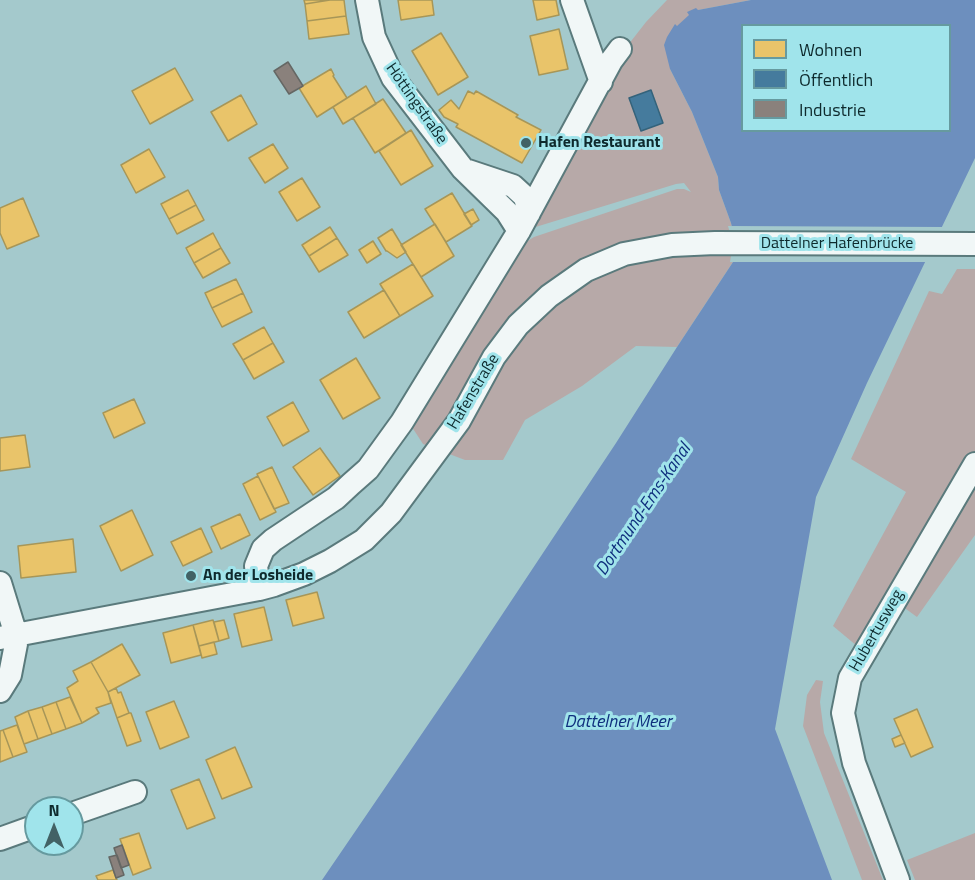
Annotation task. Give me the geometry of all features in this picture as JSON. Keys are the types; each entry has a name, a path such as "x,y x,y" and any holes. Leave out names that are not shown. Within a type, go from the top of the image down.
{"street":[{"name":"Höttingstraße","path":"367,0 374,37 393,78 463,169 507,212 524,222"},
{"path":"572,0 600,82"},
{"path":"259,590 256,566 263,549 336,498 368,469 402,422 524,222 611,61 620,49"},
{"name":"Hafenstraße","path":"8,637 259,590 304,574 330,561 364,540 398,504 459,421 494,357 518,325 549,296 586,270 624,254 672,244 715,243"},
{"name":"Dattelner Hafenbrücke","path":"715,243 967,244"},
{"name":"Hubertusweg","path":"898,880 854,763 843,713 850,678 975,464"},
{"path":"0,583 8,637 16,644 10,675 0,691"},
{"path":"84,810 135,792"},
{"path":"0,839 24,830"}],"shaded area":[{"path":"667,0 751,0 688,12 690,15 677,27 670,69 692,112 718,177 719,190 736,244 733,262 677,347 636,346 582,386 525,420 503,460 465,460 423,444 410,424 521,245 534,237 677,189 691,192 684,183 676,184 529,229 614,63 646,22"},
{"path":"957,269 975,269 975,535 917,617 888,596 857,646 833,626 906,492 851,459 929,291 942,294"},
{"path":"816,680 823,681 820,702 824,733 883,880 862,880 803,726 807,695"},
{"path":"975,833 975,880 915,880 907,860"}],"water":[{"name":"Dattelner Meer","path":"751,0 975,0 975,158 867,383 816,497 775,729 832,880 322,880 464,672 733,262 736,244 719,190 718,177 692,112 670,69 664,45 675,24 677,26 689,15 687,12 696,8 698,10"}],"pier":[{"path":"728,226 944,227 927,262 730,262 733,244"}],"building: Wohnen":[{"path":"304,0 330,0 305,4"},
{"path":"344,0 346,16 307,21 305,4"},
{"path":"398,0 432,0 434,15 401,20"},
{"path":"533,0 556,0 559,15 537,20"},
{"path":"346,16 349,34 309,39 307,21"},
{"path":"559,29 568,69 539,75 530,36"},
{"path":"441,33 468,77 438,95 412,51"},
{"path":"175,68 193,100 150,124 132,91"},
{"path":"331,69 347,98 317,117 299,88"},
{"path":"366,86 376,104 343,124 333,107"},
{"path":"468,91 474,94 476,91 541,130 522,163 456,127 458,124 444,117 439,110 451,100 459,109"},
{"path":"241,95 257,124 228,141 211,112"},
{"path":"383,99 406,133 375,153 353,118"},
{"path":"411,130 433,166 401,185 379,151"},
{"path":"273,144 288,168 265,183 249,158"},
{"path":"149,149 165,177 136,193 121,165"},
{"path":"302,178 320,207 297,221 279,192"},
{"path":"188,190 196,205 169,219 161,204"},
{"path":"452,193 472,226 446,242 425,209"},
{"path":"23,198 39,236 7,249 0,233 0,208"},
{"path":"196,205 204,220 177,234 169,219"},
{"path":"473,209 479,220 471,225 464,214"},
{"path":"435,224 454,256 421,277 401,245"},
{"path":"330,227 337,238 309,256 302,245"},
{"path":"392,229 406,252 397,258 386,251 378,238"},
{"path":"213,233 221,248 194,263 186,248"},
{"path":"337,238 348,255 319,272 309,256"},
{"path":"373,241 381,254 367,263 359,250"},
{"path":"221,248 230,263 203,278 194,263"},
{"path":"413,264 433,296 400,316 380,284"},
{"path":"236,279 243,293 212,308 205,293"},
{"path":"384,290 400,316 364,338 348,312"},
{"path":"243,293 252,312 222,327 212,308"},
{"path":"264,327 273,343 243,360 233,344"},
{"path":"273,343 284,362 254,379 243,360"},
{"path":"356,358 380,398 343,419 320,380"},
{"path":"134,399 145,423 114,438 103,413"},
{"path":"293,402 309,431 283,446 267,417"},
{"path":"25,435 30,467 0,471 0,438"},
{"path":"320,448 340,476 313,495 293,467"},
{"path":"272,467 289,503 274,509 257,474"},
{"path":"258,476 276,512 260,520 243,484"},
{"path":"132,510 153,555 121,571 100,526"},
{"path":"240,514 250,535 221,549 211,527"},
{"path":"201,528 212,552 183,566 171,542"},
{"path":"73,539 76,572 21,578 18,546"},
{"path":"317,592 324,618 293,626 286,600"},
{"path":"264,607 272,640 242,647 234,614"},
{"path":"213,620 219,641 199,646 193,625"},
{"path":"224,620 229,638 219,641 214,622"},
{"path":"193,625 201,655 171,663 163,633"},
{"path":"214,642 217,654 202,658 199,646"},
{"path":"122,644 140,675 108,692 91,662"},
{"path":"91,662 108,692 111,703 96,708 99,713 82,723 67,688 78,681 73,671"},
{"path":"116,688 118,693 121,692 129,713 117,718 108,692"},
{"path":"70,697 82,723 66,729 56,702"},
{"path":"174,701 189,737 160,749 146,712"},
{"path":"56,702 66,729 52,734 42,707"},
{"path":"42,707 52,734 38,739 28,711"},
{"path":"917,709 933,747 911,757 894,719"},
{"path":"28,711 38,739 24,744 15,717"},
{"path":"131,713 141,741 127,746 117,718"},
{"path":"17,725 27,752 13,757 3,730"},
{"path":"3,730 13,757 0,762 0,731"},
{"path":"901,735 905,743 895,747 892,739"},
{"path":"235,747 252,787 222,799 206,760"},
{"path":"199,779 215,818 187,829 171,790"},
{"path":"139,833 151,868 133,875 120,839"},
{"path":"113,870 117,880 98,880 96,876"}],"building: Öffentlich":[{"path":"651,90 663,123 641,131 629,98"}],"building: Industrie":[{"path":"288,62 303,86 289,94 274,71"},
{"path":"122,845 129,865 121,868 114,848"},
{"path":"117,855 124,875 116,878 109,857"}],"place":[{"name":"Hafen Restaurant","path":"526,143"},
{"name":"An der Losheide","path":"191,576"}],"water label":[{"name":"Dortmund-Ems-Kanal","path":"644,510"}]}
